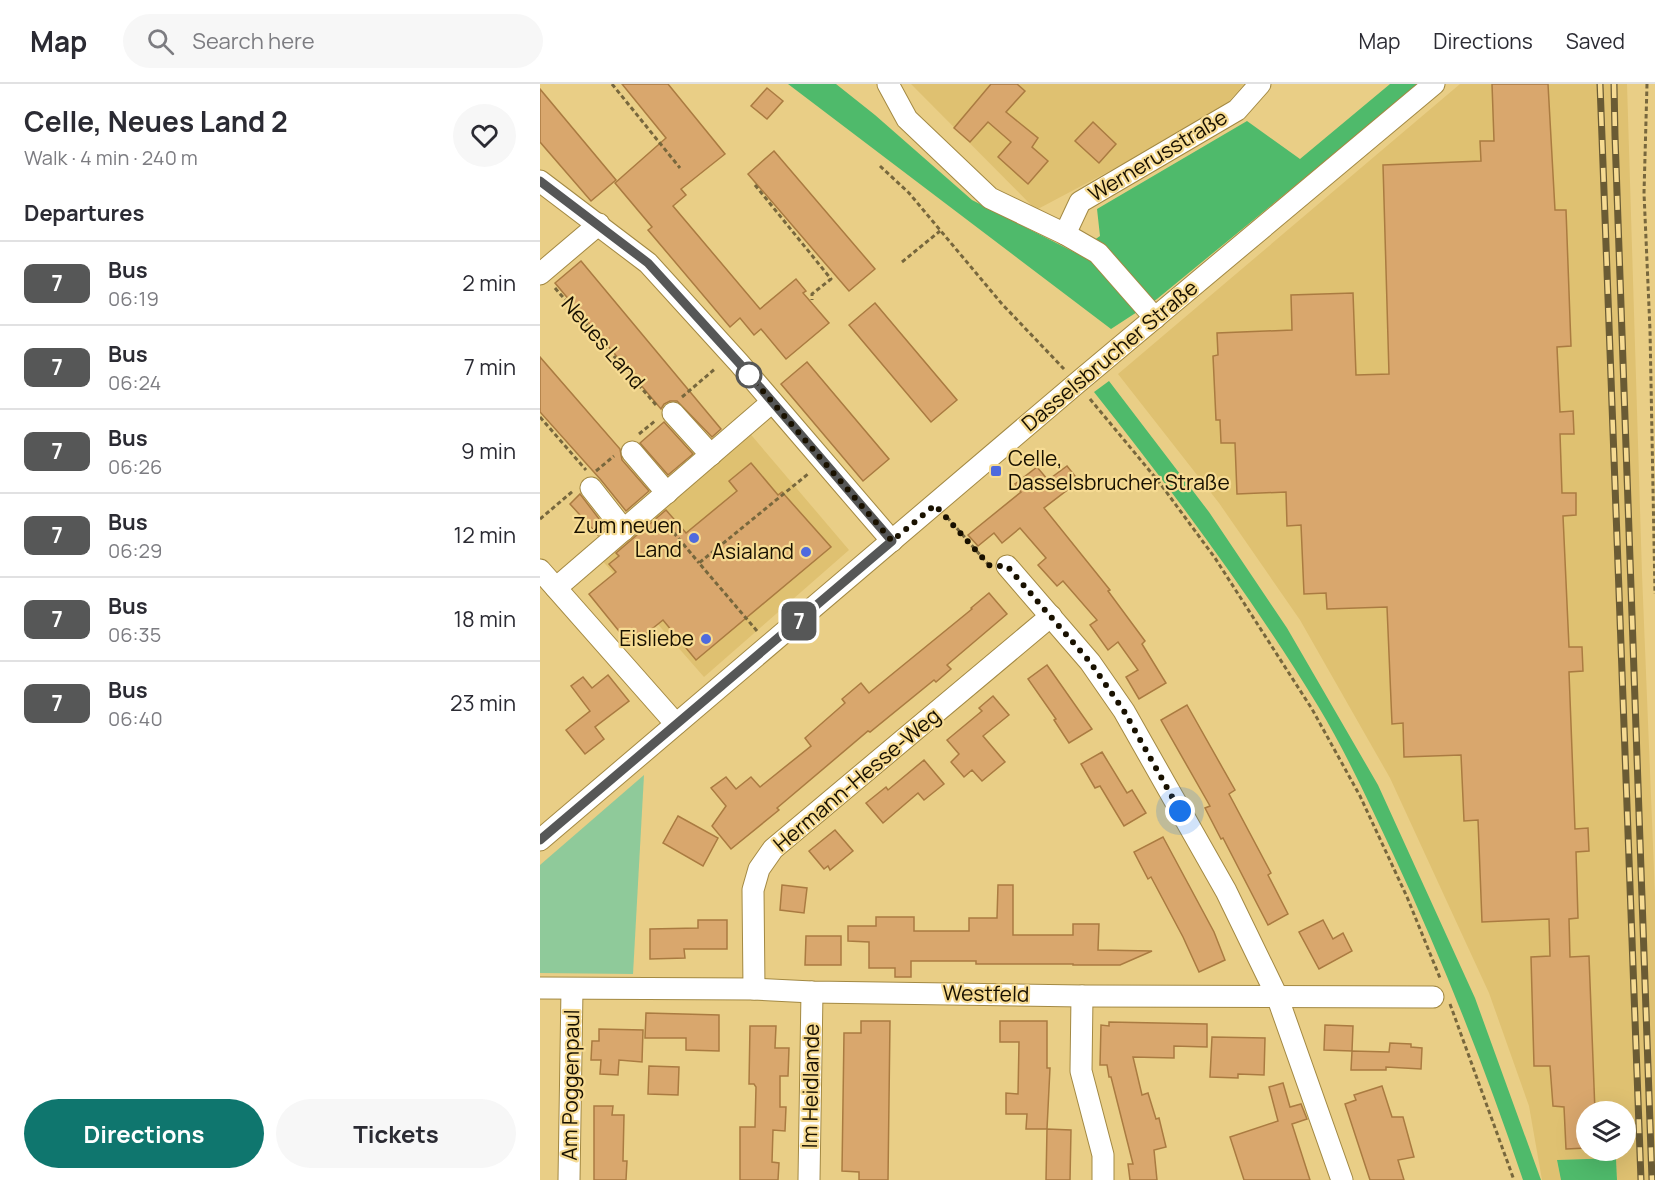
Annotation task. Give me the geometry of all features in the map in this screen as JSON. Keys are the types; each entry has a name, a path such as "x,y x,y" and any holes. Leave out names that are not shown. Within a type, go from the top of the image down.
{"street":[{"path":"888,84 907,119 990,198 1065,234 1098,253 1155,318"},
{"name":"Wernerusstraße","path":"1065,234 1080,202 1237,110 1260,84"},
{"name":"Dasselsbrucher Straße","path":"540,840 1077,383 1434,84"},
{"path":"540,181 648,263 892,541"},
{"path":"541,274 599,225"},
{"path":"556,588 772,402"},
{"path":"668,413 711,455"},
{"path":"632,452 667,493"},
{"path":"591,482 624,530"},
{"path":"1007,566 1090,662 1124,711 1226,891 1277,996 1342,1180"},
{"path":"540,570 676,724"},
{"name":"Hermann-Hesse-Weg","path":"754,989 753,890 759,868 773,849 1051,616"},
{"name":"Westfeld","path":"540,988 754,989 1082,996 1442,994"},
{"name":"Am Poggenpaul","path":"569,1180 572,989"},
{"name":"Im Heidlande","path":"809,1180 812,992"},
{"path":"1082,996 1082,1071 1103,1155 1103,1180"}],"path":[{"path":"612,84 680,168"},
{"path":"1647,84 1644,194 1650,330 1655,594"},
{"path":"880,166 909,193 1002,304 1077,383 1159,482 1215,558 1312,709 1360,796 1407,897 1514,1180"},
{"path":"755,184 831,279 812,294 812,300"},
{"path":"902,262 940,231"},
{"name":"Neues Land","path":"541,274 668,413"},
{"path":"540,417 591,482"},
{"path":"699,563 811,471"},
{"path":"935,505 990,566 1007,566"},
{"path":"664,522 756,631"}],"shaded area":[{"path":"911,84 1244,84 1219,113 1036,210"},
{"path":"1460,84 1627,84 1642,574 1655,895 1655,1180 1617,1180 1616,1161 1636,1161 1636,1101 1576,1101 1576,1159 1557,1160 1561,1180 1542,1180 1529,1106 1489,993 1390,778 1300,620 1219,503 1118,374"},
{"path":"747,430 849,550 704,677 600,558"}],"green space":[{"path":"788,84 836,84 972,200 1076,253 1100,236 1097,209 1247,121 1300,159 1390,84 1419,84 1157,299 1111,329"},
{"path":"1109,381 1209,512 1287,628 1378,785 1475,998 1541,1180 1523,1180 1447,976 1394,856 1339,743 1318,706 1239,585 1094,392"},
{"path":"644,775 633,974 540,973 540,865"},
{"path":"1557,1160 1616,1161 1617,1180 1561,1180"}],"building":[{"path":"622,84 668,84 725,154 681,189 686,195 673,206 760,309 796,279 806,291 803,293 829,323 786,359 761,329 754,335 740,318 730,327 648,230 652,227 615,183 666,138"},
{"path":"991,84 1017,84 1025,91 1006,112 1038,138 1032,147 1048,161 1028,184 998,157 1011,142 988,122 970,142 954,128"},
{"path":"1492,84 1548,84 1555,210 1566,210 1571,346 1557,347 1560,412 1573,411 1574,434 1560,434 1562,493 1576,493 1576,515 1563,516 1569,647 1582,647 1583,671 1569,672 1575,829 1588,828 1589,851 1576,852 1578,918 1569,919 1570,957 1589,956 1595,1101 1576,1101 1576,1149 1566,1149 1564,1107 1553,1106 1550,1066 1534,1066 1531,957 1550,956 1549,919 1482,922 1478,820 1464,821 1461,755 1404,757 1403,723 1392,724 1387,607 1327,609 1326,593 1304,594 1301,525 1287,526 1286,492 1237,494 1235,443 1221,443 1220,420 1216,420 1213,356 1218,355 1217,333 1292,330 1291,295 1353,293 1356,375 1389,374 1383,165 1481,161 1480,141 1494,141"},
{"path":"767,88 783,101 767,119 751,106"},
{"path":"540,89 616,180 591,201 540,142"},
{"path":"1093,122 1116,144 1099,163 1075,141"},
{"path":"774,151 875,269 849,291 748,174"},
{"path":"581,261 721,429 712,437 677,401 664,404 661,409 555,283"},
{"path":"875,303 957,400 931,422 849,325"},
{"path":"540,357 620,449 622,460 649,491 626,511 540,412"},
{"path":"807,362 889,459 863,481 781,384"},
{"path":"664,422 693,454 668,475 640,443"},
{"path":"751,463 778,495 782,492 831,547 696,660 663,620 631,646 589,594 616,572 609,564 619,556 616,553 666,510 686,533 737,491 729,481"},
{"path":"1067,466 1079,481 1044,508 1110,590 1108,591 1145,641 1142,644 1166,683 1139,699 1126,677 1138,670 1118,642 1108,650 1090,625 1097,620 1063,581 1057,586 1038,565 1046,558 1020,528 1002,543 994,533 978,546 968,535 1021,492 1015,484 1037,467 1048,480"},
{"path":"580,494 606,528 598,535 570,504"},
{"path":"989,593 1007,614 947,665 951,669 936,682 934,680 870,732 868,731 731,849 712,826 726,806 711,788 726,777 736,789 751,777 760,787 811,746 805,738 845,703 842,699 861,683 869,693"},
{"path":"1047,665 1092,729 1069,743 1054,720 1056,719 1028,679"},
{"path":"608,675 629,701 595,727 604,739 585,754 566,730 590,711 571,686 583,677 592,688"},
{"path":"993,696 1009,715 983,736 1005,762 982,781 972,770 964,777 951,762 959,754 947,740 982,711 979,708"},
{"path":"1187,705 1235,790 1229,794 1271,873 1268,875 1288,914 1268,925 1205,808 1210,806 1161,720"},
{"path":"1102,752 1127,793 1132,790 1146,813 1124,826 1100,786 1095,788 1081,764"},
{"path":"924,760 944,784 924,800 918,793 883,823 866,803 886,787 888,790"},
{"path":"678,816 718,838 703,866 663,843"},
{"path":"835,830 853,851 830,870 828,866 824,869 809,851"},
{"path":"1163,837 1214,932 1225,960 1199,972 1151,877 1148,879 1134,852"},
{"path":"782,885 807,888 804,913 780,910"},
{"path":"998,885 1013,885 1013,935 1073,935 1073,924 1099,924 1098,950 1152,951 1120,965 911,961 911,977 895,977 895,968 869,968 869,942 848,941 848,926 876,926 876,917 914,917 914,931 969,931 969,918 997,918"},
{"path":"698,920 727,920 727,949 684,949 685,958 650,959 650,929 698,928"},
{"path":"1323,920 1333,939 1343,933 1352,951 1319,969 1299,932"},
{"path":"806,936 841,936 841,965 805,965"},
{"path":"646,1013 719,1015 719,1051 686,1050 686,1038 645,1038"},
{"path":"861,1021 890,1021 888,1180 859,1180 859,1172 842,1171 844,1033 861,1033"},
{"path":"1000,1021 1047,1021 1047,1068 1050,1068 1047,1129 1026,1129 1027,1114 1006,1114 1006,1093 1018,1094 1019,1042 1000,1042"},
{"path":"1109,1022 1207,1024 1207,1047 1174,1046 1174,1058 1133,1057 1142,1095 1148,1093 1156,1119 1159,1118 1166,1147 1154,1150 1157,1180 1130,1180 1128,1164 1133,1164 1111,1077 1109,1077 1107,1065 1100,1065 1101,1025 1109,1026"},
{"path":"1325,1025 1353,1026 1352,1051 1324,1050"},
{"path":"750,1026 776,1026 775,1048 789,1048 788,1076 780,1076 780,1107 786,1107 785,1131 773,1130 772,1162 779,1163 778,1180 740,1180 740,1127 755,1127 756,1087 754,1084 749,1084"},
{"path":"599,1029 643,1030 642,1062 619,1060 618,1075 600,1074 601,1060 591,1060 592,1041 599,1041"},
{"path":"1212,1037 1265,1038 1264,1075 1238,1074 1238,1078 1210,1077"},
{"path":"1390,1043 1411,1044 1411,1047 1422,1048 1421,1069 1386,1067 1386,1070 1351,1070 1352,1051 1389,1052"},
{"path":"649,1066 679,1067 678,1095 648,1094"},
{"path":"1283,1083 1290,1107 1301,1104 1307,1119 1292,1124 1310,1180 1244,1180 1230,1137 1278,1121 1269,1087"},
{"path":"1382,1086 1392,1117 1403,1117 1414,1157 1398,1160 1404,1180 1370,1180 1345,1104 1356,1100 1354,1095"},
{"path":"594,1106 613,1106 612,1115 624,1115 623,1161 627,1161 626,1180 594,1180"},
{"path":"1047,1129 1071,1130 1070,1180 1046,1180"}],"railway":[{"path":"1600,84 1641,1180"},
{"path":"1614,84 1652,1180"}],"bus line":[{"name":"7","path":"540,181 648,263 739,363 892,541 540,840"}],"place":[{"name":"Celle, Dasselsbrucher Straße","path":"996,471"},
{"name":"Zum neuen Land","path":"694,538"},
{"name":"Asialand","path":"806,552"},
{"name":"Eisliebe","path":"706,639"}],"route":[{"path":"749,375 892,541 935,505 990,566 1007,566 1090,662 1124,711 1180,811"}]}
